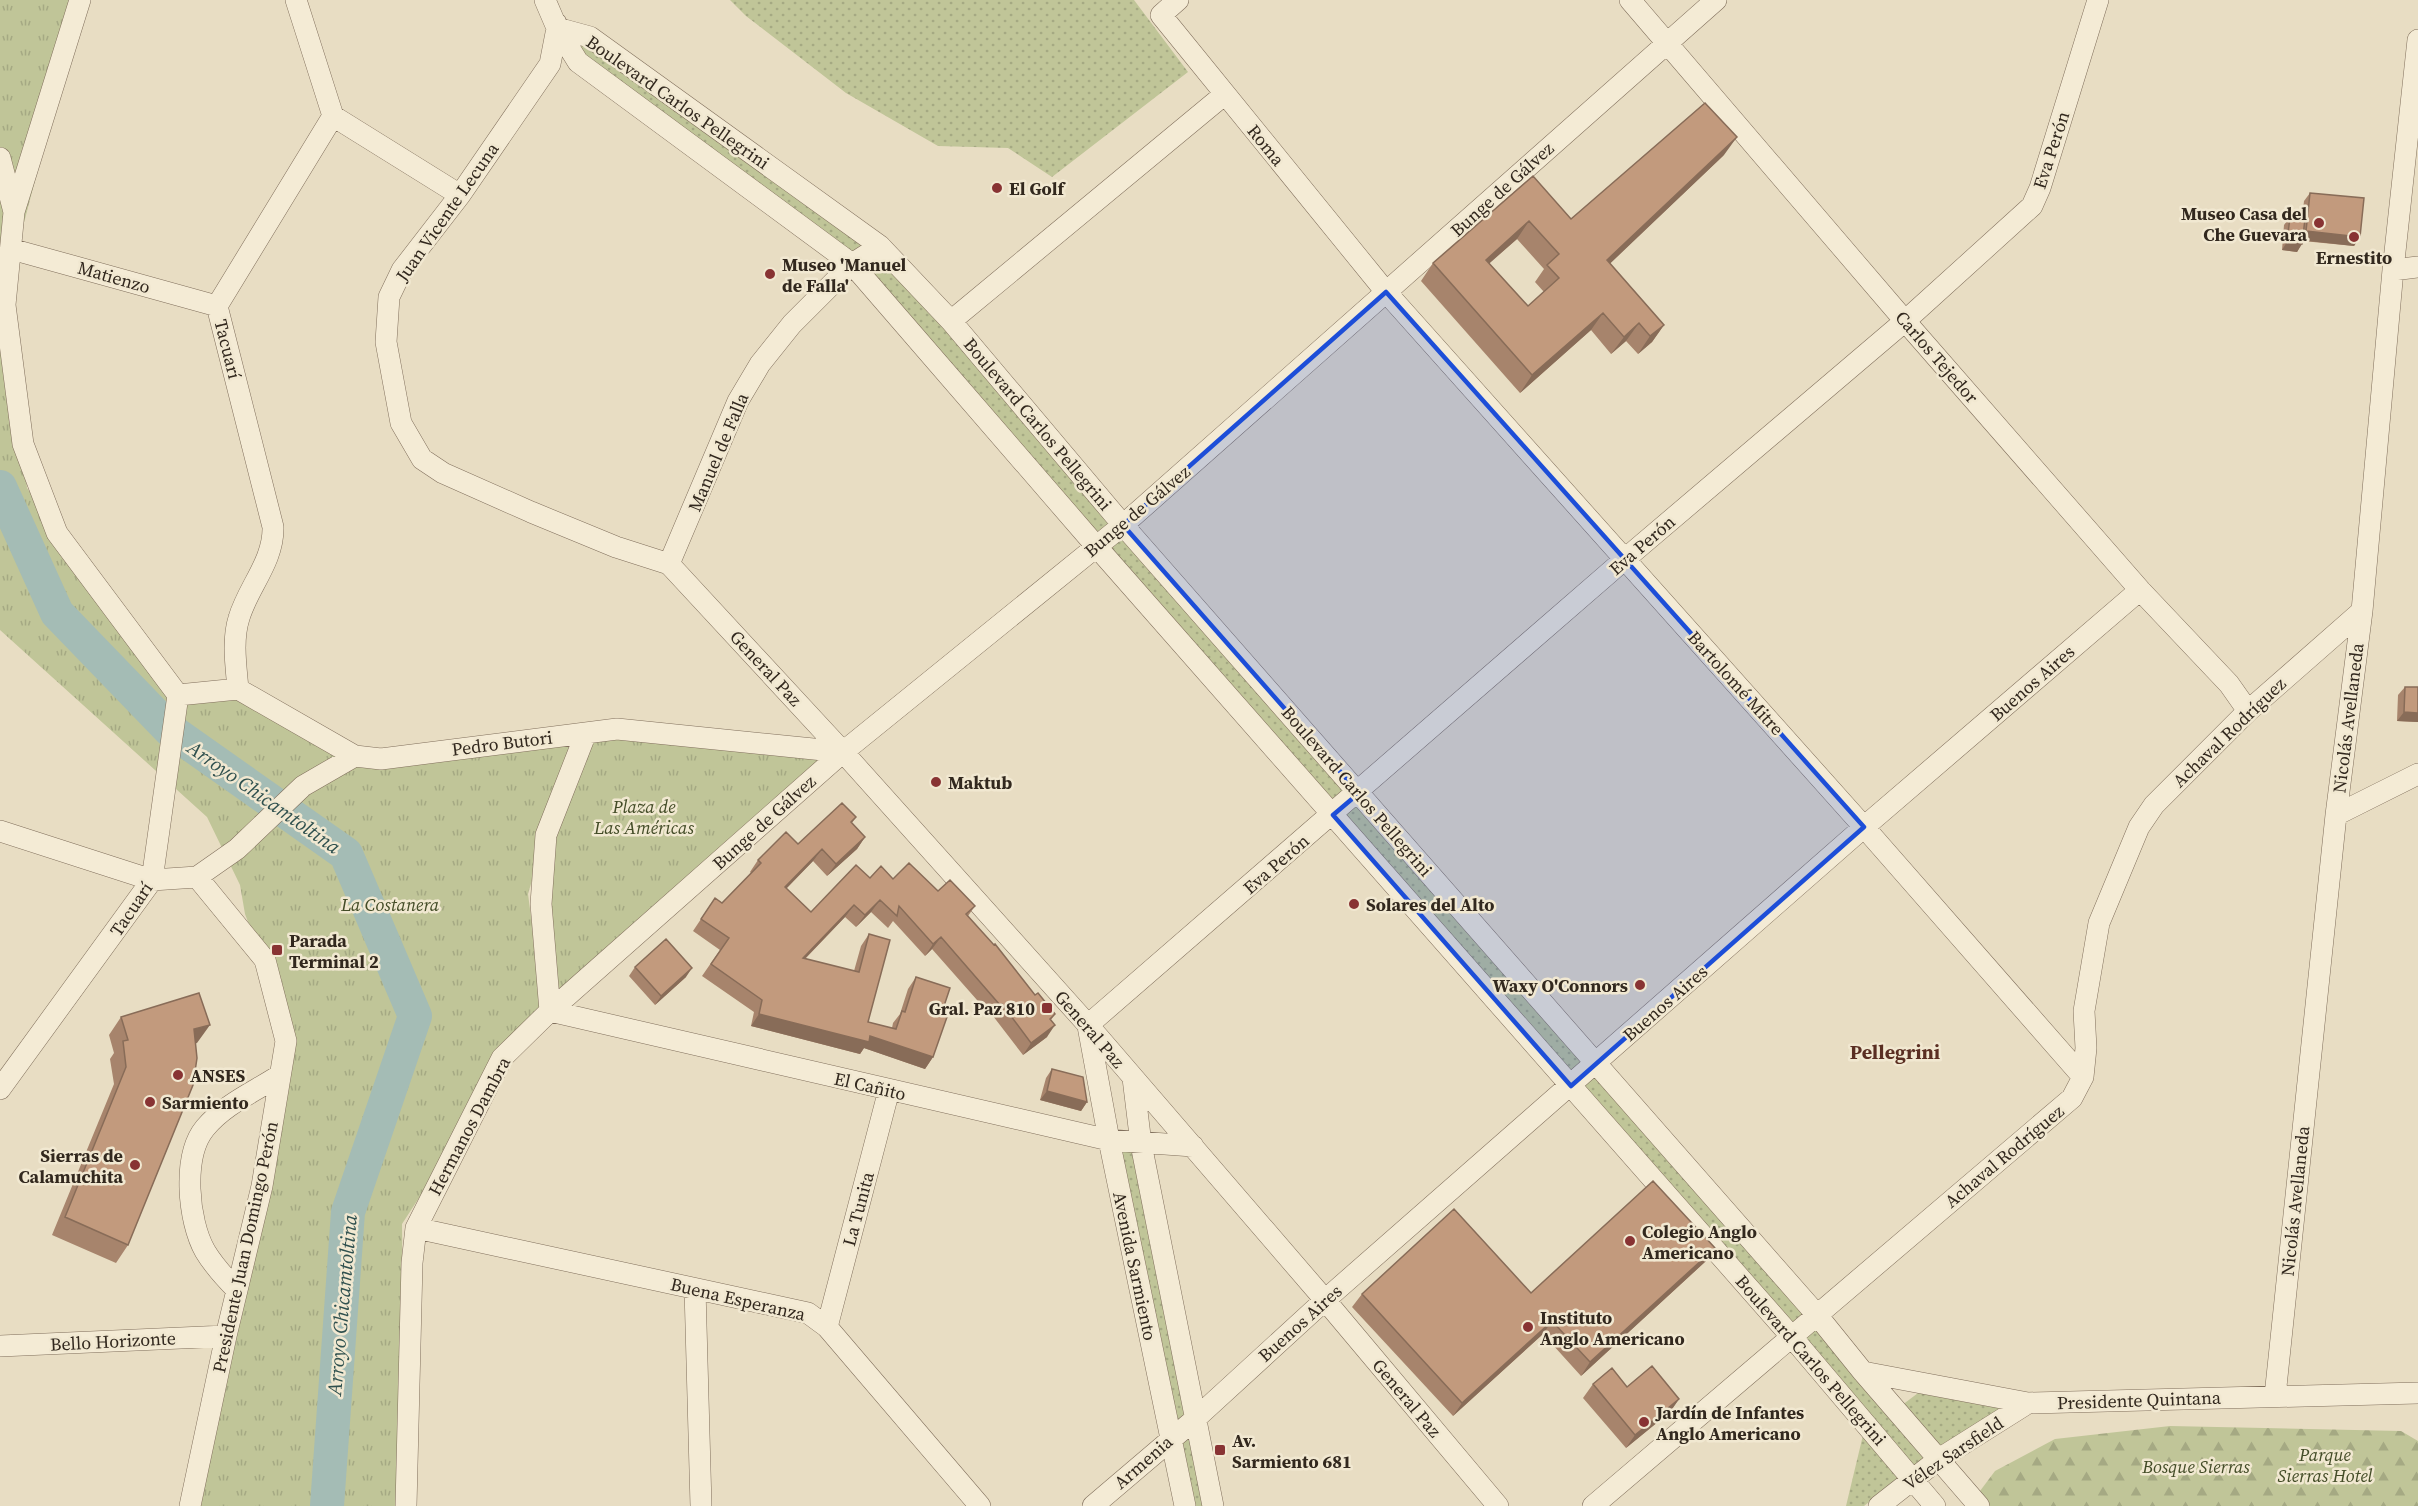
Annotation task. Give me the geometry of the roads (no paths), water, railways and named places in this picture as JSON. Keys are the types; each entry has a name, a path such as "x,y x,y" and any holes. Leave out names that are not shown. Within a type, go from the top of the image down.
{"street":[{"path":"80,0 14,212 5,305 23,444 57,533 178,695 238,689"},
{"path":"296,0 333,116 460,195"},
{"path":"545,0 557,28"},
{"path":"551,0 557,28"},
{"name":"Roma","path":"1178,0 1161,15 1386,292"},
{"name":"Carlos Tejedor","path":"1630,0 1905,321 2140,590 2229,684 2248,711"},
{"name":"Bunge de Gálvez","path":"550,1011 843,752 1123,525 1716,0"},
{"name":"Eva Perón","path":"1088,1025 1905,321 2031,206 2040,188 2098,0"},
{"name":"Juan Vicente Lecuna","path":"557,28 550,63 460,195 402,270 389,297 386,342 401,423 422,459 443,473 616,547 669,564"},
{"name":"Boulevard Carlos Pellegrini","path":"557,28 590,37 880,246 951,321 1123,525 1817,1315 1979,1506"},
{"name":"Boulevard Carlos Pellegrini","path":"557,28 578,62 852,264 1096,546 1791,1336 1935,1506"},
{"name":"Nicolás Avellaneda","path":"2275,1396 2336,815 2362,611 2418,40"},
{"path":"951,321 1225,94"},
{"name":"Tacuarí","path":"238,689 236,631 242,610 271,547 273,527 217,306 333,116"},
{"path":"0,158 14,212"},
{"name":"Manuel de Falla","path":"669,564 738,401 760,363 792,324 852,264 880,246"},
{"name":"Matienzo","path":"11,249 217,306"},
{"path":"2394,270 2418,267"},
{"name":"Bartolomé Mitre","path":"1386,292 1864,827 2083,1077"},
{"name":"General Paz","path":"669,564 843,752 1088,1025 1324,1299 1498,1506"},
{"name":"Buenos Aires","path":"1194,1420 1324,1299 1571,1086 1864,827 2140,590"},
{"name":"Achaval Rodríguez","path":"1593,1506 2072,1098 2083,1077 2086,1048 2084,1011 2099,923 2139,827 2154,805 2248,711 2362,611"},
{"name":"Pedro Butori","path":"238,689 355,756 381,759 617,729 843,752"},
{"name":"Tacuarí","path":"0,1089 152,880 178,695"},
{"path":"550,1011 541,904 546,834 586,733"},
{"path":"0,831 152,880 197,877 237,849 303,786 355,756"},
{"path":"2336,815 2418,774"},
{"name":"Presidente Juan Domingo Perón","path":"190,1506 226,1336 262,1186 286,1041 265,960 197,877"},
{"name":"El Cañito","path":"550,1011 1109,1140 1193,1146"},
{"name":"Hermanos Dambra","path":"406,1506 412,1263 416,1228 502,1058 550,1011"},
{"name":"Avenida Sarmiento","path":"1088,1025 1109,1140 1185,1506"},
{"path":"237,1290 219,1273 204,1249 194,1219 189,1187 193,1158 203,1130 220,1113 280,1075"},
{"name":"Avenida Sarmiento","path":"1132,1078 1141,1144 1194,1420 1213,1506"},
{"name":"La Tunita","path":"827,1327 889,1090"},
{"name":"Buena Esperanza","path":"416,1228 808,1313 827,1327 980,1506"},
{"path":"695,1289 701,1506"},
{"name":"Bello Horizonte","path":"0,1346 226,1336"},
{"name":"Presidente Quintana","path":"1863,1372 2028,1403 2418,1393"},
{"name":"Vélez Sarsfield","path":"1879,1506 1940,1459 2028,1403"},
{"name":"Armenia","path":"1093,1506 1170,1438 1194,1420"}],"waterway":[{"name":"Arroyo Chicamtoltina","path":"0,487 57,613 170,730 346,854 415,1016 348,1212 327,1506"}],"place":[{"name":"El Golf","path":"997,188"},
{"name":"Museo Casa del Che Guevara","path":"2319,223"},
{"name":"Ernestito","path":"2354,237"},
{"name":"Museo 'Manuel de Falla'","path":"770,274"},
{"name":"Maktub","path":"936,782"},
{"name":"Solares del Alto","path":"1354,904"},
{"name":"Parada Terminal 2","path":"277,950"},
{"name":"Waxy O'Connors","path":"1640,985"},
{"name":"Gral. Paz 810","path":"1047,1008"},
{"name":"ANSES","path":"178,1075"},
{"name":"Sarmiento","path":"150,1102"},
{"name":"Sierras de Calamuchita","path":"135,1165"},
{"name":"Colegio Anglo Americano","path":"1630,1241"},
{"name":"Instituto Anglo Americano","path":"1528,1327"},
{"name":"Jardín de Infantes Anglo Americano","path":"1644,1422"},
{"name":"Av. Sarmiento 681","path":"1220,1450"}],"district":[{"name":"Pellegrini","path":"1895,1052"}],"park label":[{"name":"Plaza de Las Américas","path":"644,816"},
{"name":"La Costanera","path":"390,904"},
{"name":"Parque Sierras Hotel","path":"2325,1464"},
{"name":"Bosque Sierras","path":"2196,1466"}]}
